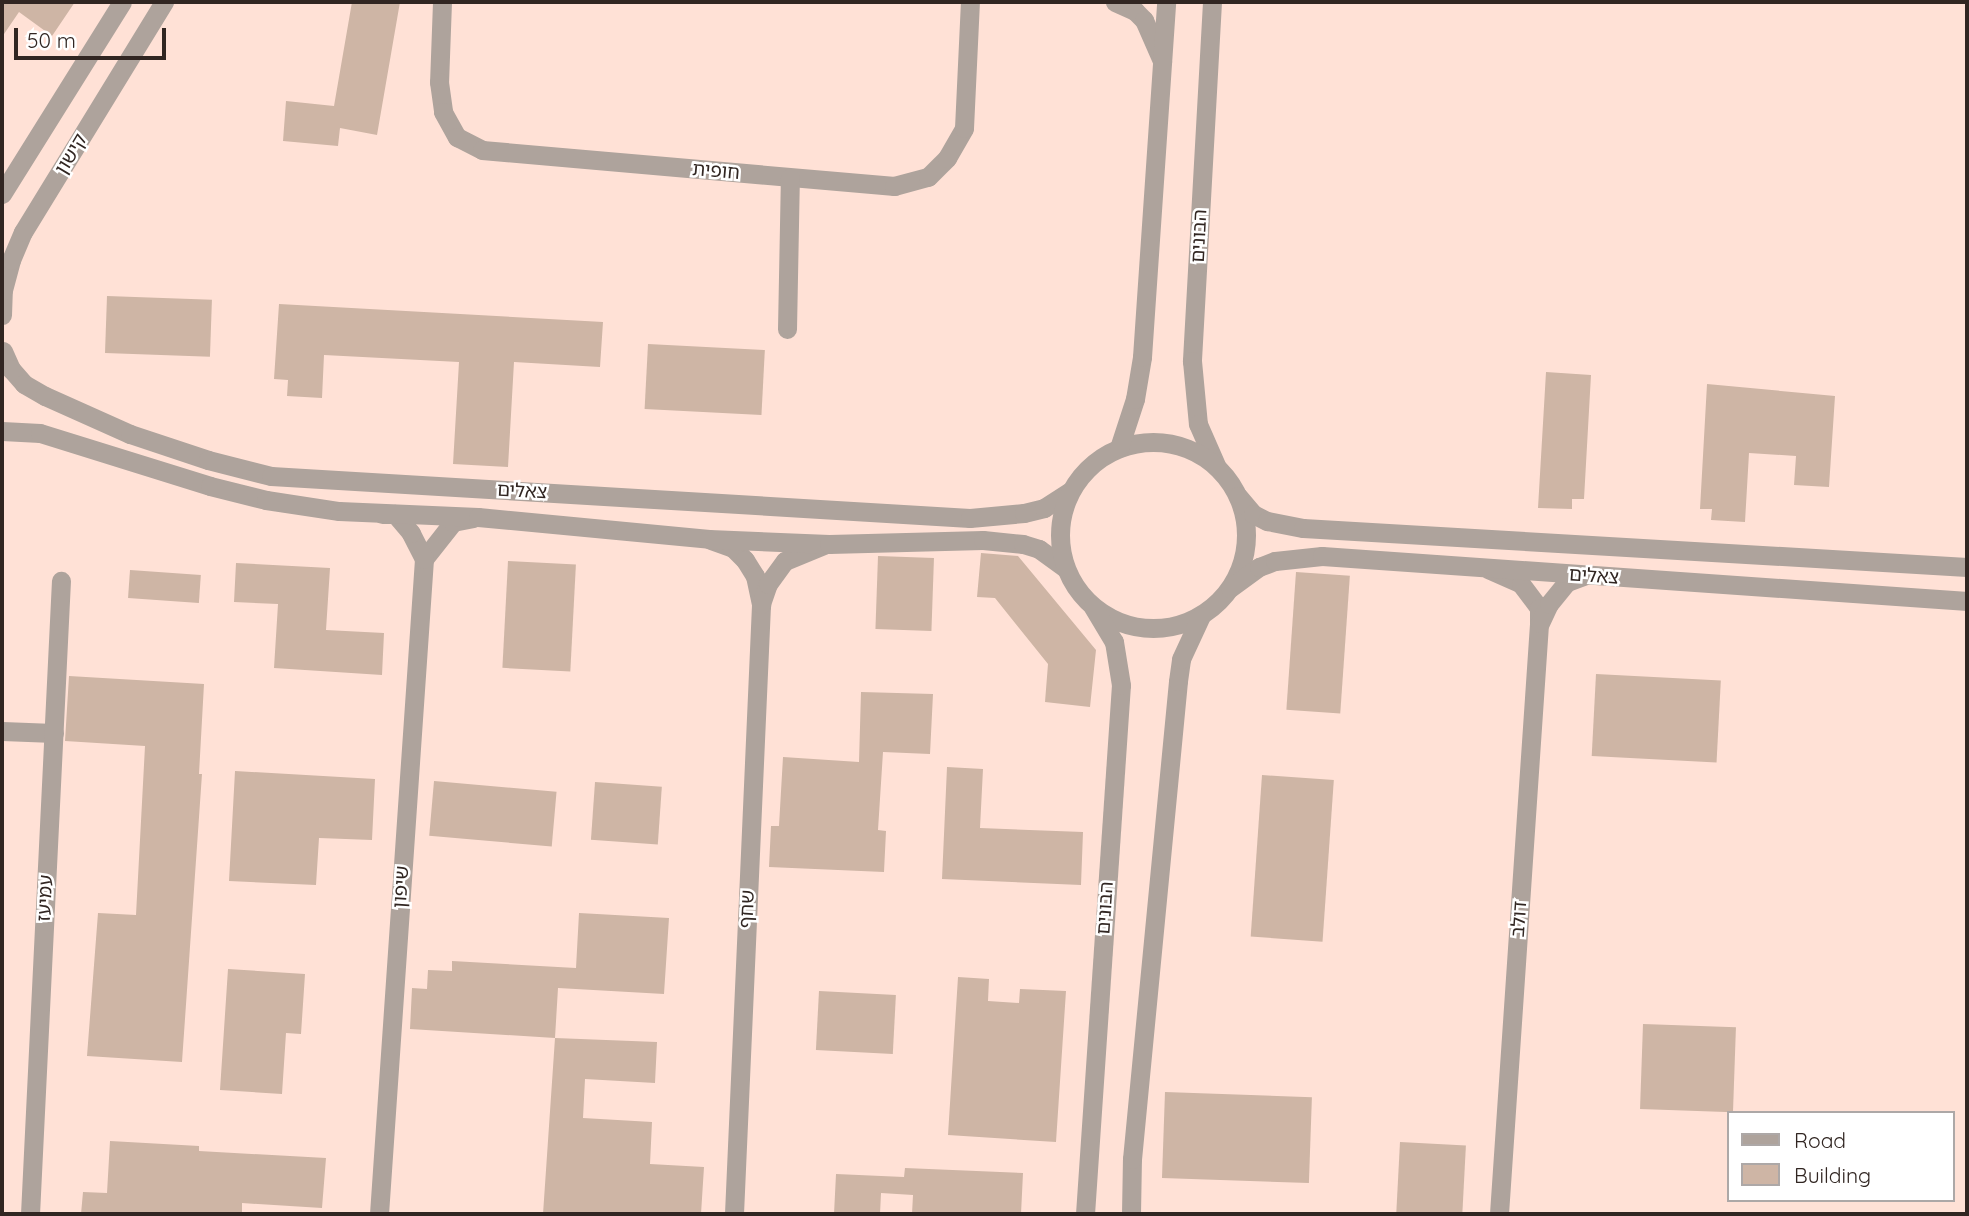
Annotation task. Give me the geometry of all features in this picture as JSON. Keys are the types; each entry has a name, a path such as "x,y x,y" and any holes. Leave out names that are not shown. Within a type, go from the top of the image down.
{"street":[{"name":"קישון","path":"2,194 122,2"},
{"name":"קישון","path":"2,315 3,290 11,260 23,232 164,2"},
{"name":"חופית","path":"442,2 439,82 443,112 457,137 482,149 894,186 928,177 947,159 964,128 970,2"},
{"path":"1115,2 1135,11 1144,20 1163,64"},
{"path":"1119,448 1135,399 1142,357 1166,2"},
{"name":"הבונים","path":"1212,2 1192,361 1198,424 1216,466"},
{"path":"787,329 790,178"},
{"path":"2,349 2,384"},
{"name":"צאלים","path":"2,349 11,369 24,384 45,396 130,434 208,460 271,475 970,518 1024,513 1044,508 1070,491"},
{"name":"צאלים","path":"2,431 40,433 210,486 266,500 339,511 478,517 709,539 828,544 1006,542 1039,549 1065,568"},
{"path":"1131,1214 1132,1159 1181,659 1201,616 1230,588 1241,566 1246,543 1245,519 1238,496 1216,466 1195,451 1170,443 1144,442 1119,448 1091,466 1070,491 1061,516 1060,542 1065,568 1082,596 1112,620 1134,627 1157,629 1179,625 1201,616"},
{"name":"צאלים","path":"1238,496 1254,514 1267,521 1303,528 1967,568"},
{"path":"339,511 395,514 411,533 424,559 453,522 478,517"},
{"name":"שחף","path":"709,539 733,548 746,561 755,576 761,605 734,1214"},
{"name":"שחף","path":"761,605 768,584 785,561 828,544"},
{"name":"צאלים","path":"1230,588 1259,567 1296,558 1322,556 1962,602"},
{"name":"שיפון","path":"379,1214 424,559"},
{"name":"דולב","path":"1486,569 1521,584 1539,608 1499,1214"},
{"name":"דולב","path":"1539,624 1567,582 1586,575"},
{"name":"עמיעז","path":"30,1214 61,581"},
{"name":"הבונים","path":"1085,1214 1121,685 1114,642 1093,607"},
{"path":"2,731 54,733"}],"building":[{"path":"2,2 75,2 52,36 19,12 2,37"},
{"path":"352,2 400,2 377,135 340,128 338,146 283,141 286,101 334,106"},
{"path":"107,296 212,300 210,357 105,353"},
{"path":"279,304 603,322 600,367 514,362 508,467 453,464 459,362 324,355 322,398 287,396 288,380 274,379"},
{"path":"648,344 765,350 761,415 645,409"},
{"path":"1546,372 1591,375 1584,499 1572,499 1572,509 1538,508"},
{"path":"1707,384 1835,396 1829,487 1794,485 1796,456 1749,453 1745,522 1711,520 1712,509 1700,509"},
{"path":"981,553 1018,556 1096,650 1090,707 1045,702 1048,664 995,598 977,597"},
{"path":"878,556 934,558 931,631 875,629"},
{"path":"508,561 576,565 570,671 502,668"},
{"path":"236,563 330,568 326,630 384,633 382,675 274,668 278,604 234,602"},
{"path":"130,570 201,575 199,603 128,598"},
{"path":"1296,572 1350,576 1340,713 1286,710"},
{"path":"1596,674 1721,681 1717,762 1592,756"},
{"path":"69,676 204,684 199,774 202,774 182,1062 87,1056 98,913 136,915 145,746 65,741"},
{"path":"861,692 933,694 930,754 883,752 878,830 886,831 884,872 769,867 771,826 779,826 783,757 859,762"},
{"path":"947,767 983,769 980,828 1083,832 1081,885 942,879"},
{"path":"235,771 375,779 372,840 319,838 316,885 229,881"},
{"path":"1262,775 1334,780 1323,942 1251,937"},
{"path":"434,781 557,792 552,847 429,836"},
{"path":"595,782 662,787 658,845 591,840"},
{"path":"579,913 669,918 664,994 558,988 555,1038 410,1029 412,988 427,989 428,970 452,971 452,961 576,968"},
{"path":"228,969 305,974 301,1034 286,1033 282,1094 220,1090"},
{"path":"958,977 989,979 988,1001 1019,1003 1020,989 1066,991 1056,1142 948,1135"},
{"path":"819,991 896,995 893,1054 816,1050"},
{"path":"1643,1024 1736,1027 1733,1111 1640,1109"},
{"path":"555,1038 657,1042 655,1083 585,1079 583,1118 652,1122 650,1164 704,1167 701,1214 543,1214"},
{"path":"1165,1092 1312,1097 1309,1183 1162,1178"},
{"path":"110,1141 199,1146 199,1151 326,1158 322,1208 242,1203 242,1214 81,1214 83,1192 107,1193"},
{"path":"1400,1142 1466,1145 1462,1214 1396,1214"},
{"path":"905,1168 1023,1173 1021,1214 912,1214 913,1195 881,1193 880,1214 834,1214 836,1174 904,1177"}]}
